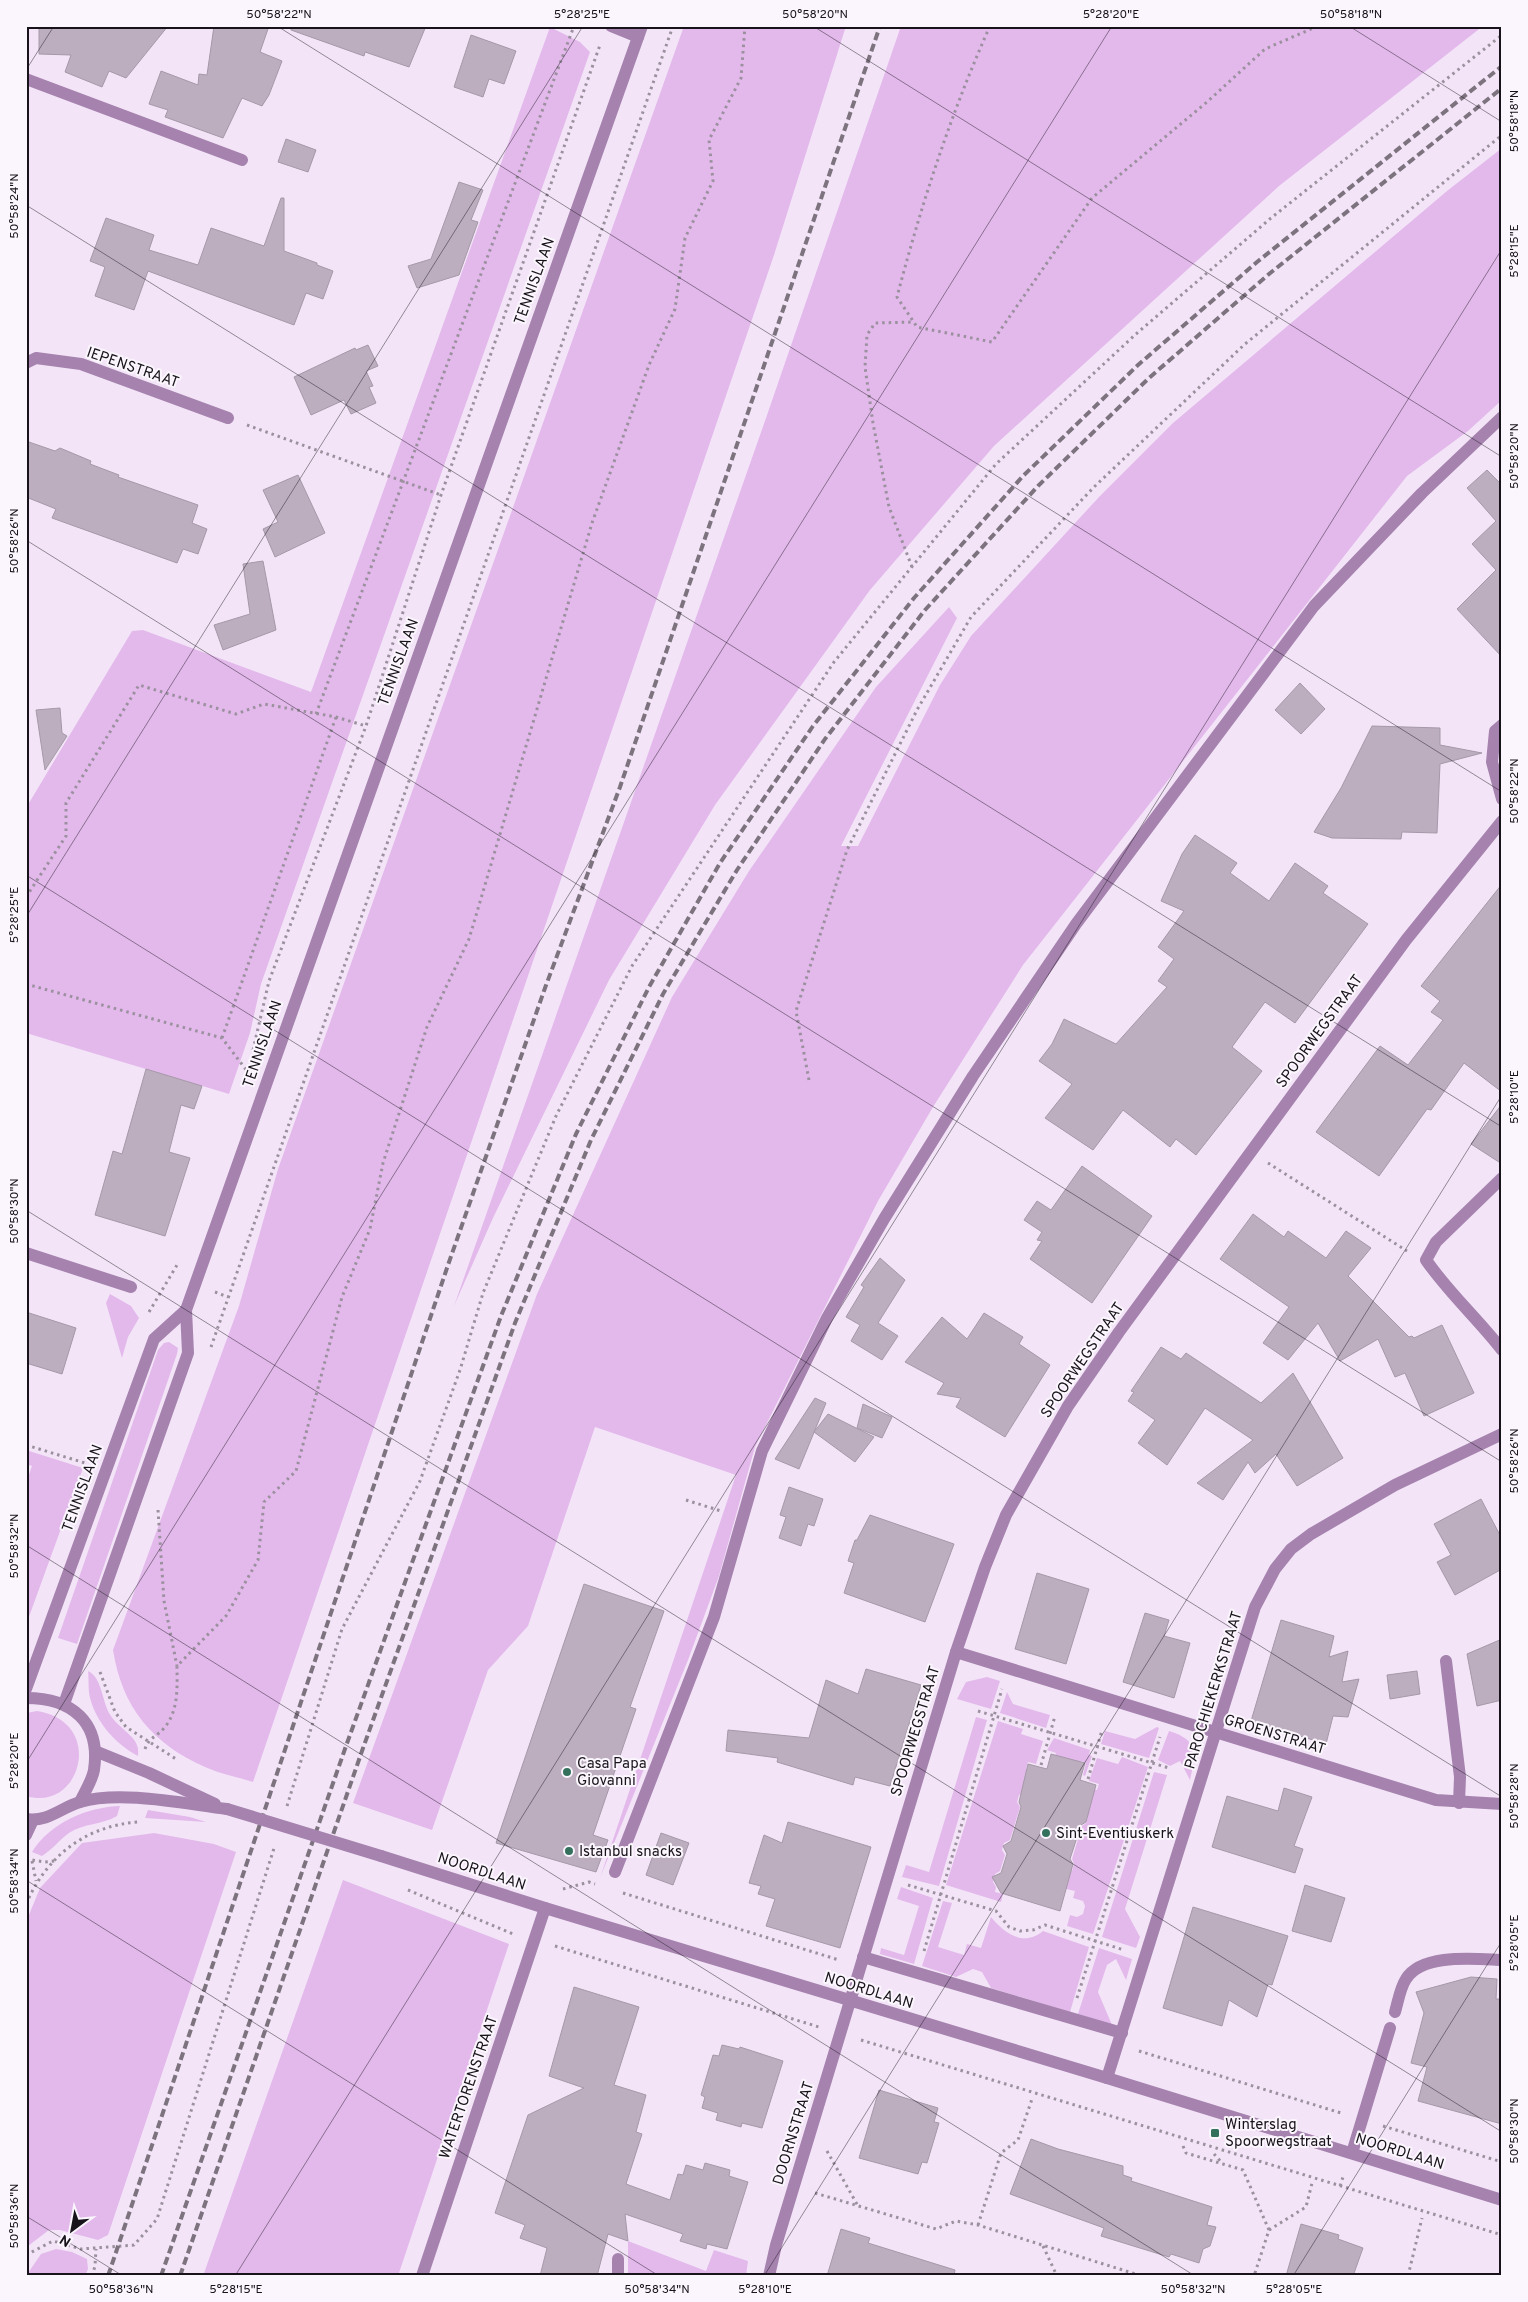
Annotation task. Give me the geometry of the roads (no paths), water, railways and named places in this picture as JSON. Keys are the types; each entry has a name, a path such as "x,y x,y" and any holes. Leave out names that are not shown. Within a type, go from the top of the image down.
{"street":[{"path":"612,26 640,31"},
{"name":"TENNISLAAN","path":"64,1704 188,1353 186,1310 307,964 640,31"},
{"path":"26,79 242,160"},
{"name":"IEPENSTRAAT","path":"26,363 36,358 81,364 228,418"},
{"path":"615,1872 714,1617 762,1450 827,1318 884,1219 973,1076 1076,924 1314,606 1422,493 1502,417"},
{"path":"1502,725 1495,731 1492,762 1502,799"},
{"name":"SPOORWEGSTRAAT","path":"851,2001 956,1652 985,1567 1006,1515 1068,1406 1124,1324 1406,940 1502,821"},
{"path":"1502,1178 1436,1242 1426,1260 1438,1278 1480,1322 1502,1350"},
{"path":"26,1253 131,1287"},
{"name":"TENNISLAAN","path":"26,1690 154,1339 186,1310"},
{"name":"PAROCHIEKERKSTRAAT","path":"1107,2078 1217,1733 1255,1607 1275,1569 1290,1549 1395,1484 1502,1434"},
{"name":"GROENSTRAAT","path":"956,1652 1436,1800 1459,1803 1502,1804"},
{"path":"1446,1661 1460,1777 1459,1803"},
{"path":"26,1698 45,1698 64,1704 77,1713 91,1730 95,1751 94,1772 80,1802"},
{"name":"NOORDLAAN","path":"95,1751 149,1773 227,1809 1502,2200"},
{"name":"NOORDLAAN","path":"30,1820 47,1819 80,1802 130,1797 227,1809"},
{"path":"26,1836 30,1820"},
{"name":"WATERTORENSTRAAT","path":"422,2276 545,1908"},
{"path":"1395,2012 1406,1978 1427,1963 1461,1958 1502,1960"},
{"path":"862,1961 918,1972 1122,2033"},
{"name":"DOORNSTRAAT","path":"769,2276 776,2245 851,2001"},
{"path":"1352,2153 1390,2028"},
{"path":"618,2259 618,2276"}],"railway":[{"path":"108,2276 448,1265 545,988 620,787 880,26"},
{"path":"161,2276 346,1746 501,1316 576,1134 649,987 720,863 813,726 914,598 1023,476 1138,365 1257,262 1502,66"},
{"path":"180,2276 362,1751 515,1323 591,1140 663,994 737,870 825,739 925,610 1038,486 1149,378 1269,274 1502,88"}],"place":[{"name":"Casa Papa Giovanni","path":"567,1772"},
{"name":"Sint-Eventiuskerk","path":"1046,1833"},
{"name":"Istanbul snacks","path":"569,1851"},
{"name":"Winterslag Spoorwegstraat","path":"1215,2133"}]}
